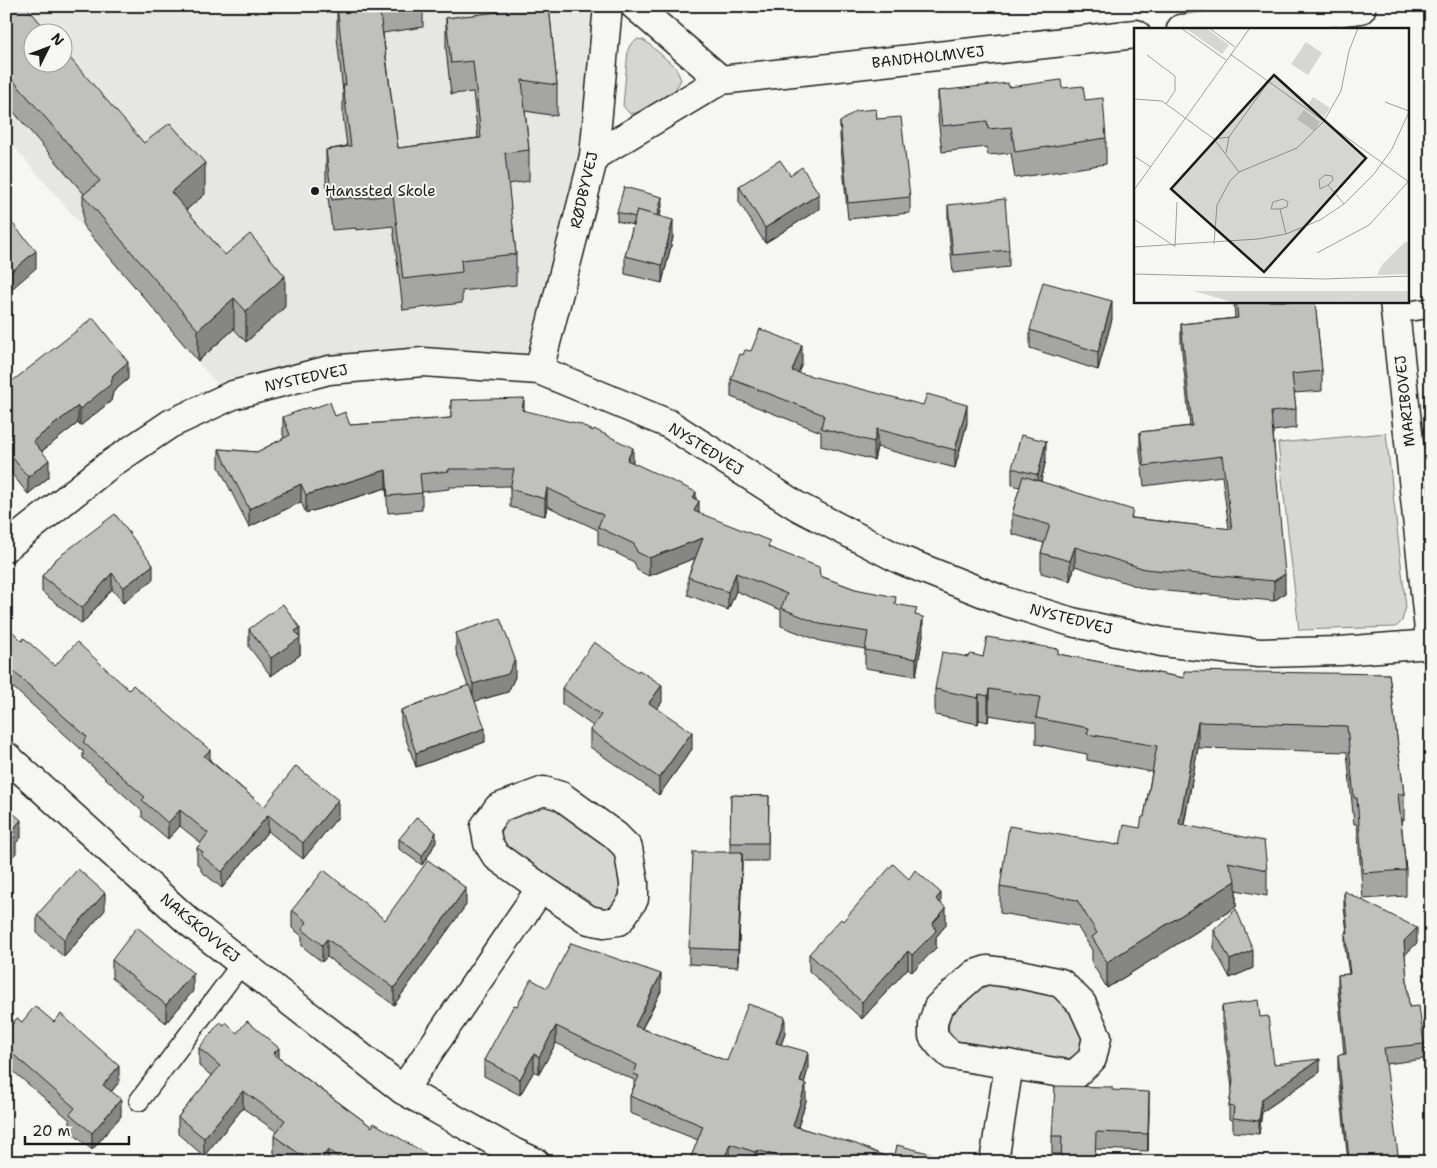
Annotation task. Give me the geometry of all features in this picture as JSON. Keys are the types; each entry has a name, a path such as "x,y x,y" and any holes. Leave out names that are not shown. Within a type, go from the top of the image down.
{"street":[{"name":"RØDBYVEJ","path":"539,370 594,156 608,6"},
{"path":"635,6 721,80"},
{"path":"1194,28 1362,15"},
{"name":"BANDHOLMVEJ","path":"594,156 721,80 1134,34"},
{"name":"MARIBOVEJ","path":"1395,307 1431,649"},
{"name":"NYSTEDVEJ","path":"6,547 110,465 170,424 233,395 329,370 424,362 539,370 669,424 796,506 901,560 1004,601 1072,622 1162,642 1259,653 1340,651 1430,644"},
{"name":"NAKSKOVVEJ","path":"6,756 188,921 403,1090 515,1153 535,1162"},
{"path":"544,791 561,796 615,835 628,848 634,883 634,899 619,921 604,923 589,920 541,888 496,856 488,843 485,826 498,808 544,791"},
{"path":"403,1090 541,888"},
{"path":"988,970 1061,983 1082,1004 1097,1037 1092,1059 1074,1074 1009,1064 951,1055 933,1036 933,1023 938,1008 975,974 988,970"},
{"path":"994,1162 1009,1064"}],"lane":[{"path":"1395,307 1431,308"},
{"path":"139,1100 242,963"}],"shaded area":[{"name":"Hanssted Skole","path":"6,6 601,6 587,156 533,364 222,390 6,137"},
{"path":"638,39 648,43 676,68 681,80 675,90 640,112 630,114 623,106 628,50 630,45"},
{"path":"1386,433 1406,607 1402,621 1396,627 1299,630 1278,443"},
{"path":"547,805 553,806 612,847 619,856 623,886 617,902 609,908 596,910 509,852 501,841 500,831 511,819"},
{"path":"989,983 1066,995 1084,1036 1081,1049 1075,1055 1063,1060 958,1041 949,1031 948,1016 977,988"}],"building":[{"path":"6,6 26,6 40,22 22,22 22,72 72,72 72,60 144,143 170,123 205,163 171,192 225,255 250,234 285,276 246,311 234,298 198,330 83,195 100,181 6,72"},
{"path":"337,6 379,6 398,148 481,138 473,61 451,63 446,18 499,12 498,6 549,6 557,85 522,80 529,150 505,153 516,254 461,260 462,272 403,279 393,195 332,200 326,150 351,146 343,85 346,85"},
{"path":"1061,80 1062,88 1083,86 1085,100 1103,98 1106,138 1015,152 1011,127 988,129 987,121 942,126 938,91 1008,83 1009,87"},
{"path":"876,109 877,119 901,117 910,197 848,203 840,122 856,111"},
{"path":"780,160 790,175 802,167 819,194 765,228 739,186"},
{"path":"624,187 662,197 657,216 637,210 635,217 617,212"},
{"path":"1005,199 1009,250 953,255 948,205"},
{"path":"637,210 673,220 662,265 625,256"},
{"path":"6,216 36,251 6,276"},
{"path":"1043,282 1112,301 1098,352 1030,330"},
{"path":"1236,302 1315,302 1322,371 1292,374 1296,409 1271,412 1285,574 1274,581 1145,569 1075,547 1070,561 1041,553 1050,525 1012,514 1023,476 1133,510 1131,518 1232,529 1222,456 1144,466 1140,432 1192,426 1181,324 1238,318"},
{"path":"93,318 128,362 113,375 111,384 80,409 78,406 33,441 49,460 28,477 12,457 6,461 6,386"},
{"path":"760,329 802,345 792,371 923,405 927,394 967,405 955,450 877,429 874,442 821,428 824,415 731,379 740,354 743,355 745,350 751,351"},
{"path":"524,398 522,410 580,424 633,448 627,460 696,492 693,498 699,501 694,511 770,541 768,547 819,567 820,576 855,589 896,597 895,604 917,608 915,615 923,617 916,659 865,650 868,632 820,624 781,608 787,594 736,573 728,592 688,577 703,538 649,558 637,552 634,544 598,527 603,515 547,488 545,499 510,489 514,469 449,469 449,471 420,474 422,493 388,496 386,470 306,495 301,484 249,509 219,449 257,452 290,435 283,417 309,407 311,409 330,402 335,416 345,412 350,425 451,418 451,400"},
{"path":"1021,435 1046,441 1038,475 1012,468"},
{"path":"115,514 153,565 123,588 112,573 82,608 42,576 56,559"},
{"path":"283,604 300,628 295,631 300,638 271,658 249,629"},
{"path":"500,618 515,659 508,674 473,684 456,633"},
{"path":"12,631 22,641 24,638 55,666 77,642 129,690 133,685 210,750 204,756 264,807 296,766 338,800 303,843 268,815 222,872 201,855 203,852 197,848 208,833 180,810 168,823 142,800 145,797 83,742 87,737 6,665 6,637"},
{"path":"987,637 1058,649 1058,654 1184,678 1184,671 1389,674 1404,794 1398,794 1406,870 1363,873 1357,798 1354,798 1347,726 1198,722 1179,824 1264,841 1267,870 1228,862 1236,881 1107,962 1092,937 1097,933 1077,900 1000,887 1009,826 1120,844 1124,825 1140,828 1142,817 1144,817 1157,746 1087,734 1089,728 1036,718 1040,697 989,689 988,696 979,694 978,698 935,689 942,652 968,657 971,654 983,657"},
{"path":"594,642 638,672 639,670 662,685 649,703 692,732 659,778 590,730 601,715 562,688"},
{"path":"469,685 485,728 416,753 401,710"},
{"path":"731,795 769,796 768,843 730,843"},
{"path":"6,807 21,820 12,831 16,835 6,846"},
{"path":"417,817 436,832 422,856 399,839"},
{"path":"693,852 742,852 738,950 689,948"},
{"path":"428,860 466,888 394,988 327,939 322,945 302,929 307,922 292,910 324,870 385,920"},
{"path":"893,864 909,879 915,870 941,893 936,899 946,908 933,923 936,931 912,955 908,951 862,1002 809,954 841,919 843,921"},
{"path":"78,869 105,893 64,939 37,915"},
{"path":"1344,891 1417,928 1404,941 1409,1007 1419,1006 1424,1044 1384,1048 1399,1162 1348,1162 1338,1055 1346,1054 1338,975 1350,974 1345,933 1348,933"},
{"path":"1236,909 1253,950 1230,960 1214,930"},
{"path":"137,927 193,973 166,1005 112,960"},
{"path":"571,943 661,974 635,1026 727,1061 748,1004 785,1017 776,1043 808,1052 800,1082 806,1084 793,1126 856,1144 894,1160 897,1145 940,1156 939,1162 797,1162 730,1144 723,1162 689,1162 703,1126 630,1096 639,1076 634,1074 637,1065 556,1026 539,1057 534,1054 520,1079 484,1060 514,1005 517,1006 531,979 547,988"},
{"path":"1258,1000 1260,1017 1268,1016 1274,1064 1320,1059 1262,1099 1259,1121 1233,1118 1234,1107 1229,1106 1233,1081 1222,1006"},
{"path":"35,1006 54,1022 61,1014 119,1066 103,1085 121,1099 92,1133 70,1114 75,1108 6,1048 6,1032 17,1018 22,1022"},
{"path":"247,1021 279,1048 273,1054 372,1127 374,1123 440,1162 346,1162 328,1150 319,1162 311,1162 274,1136 285,1120 243,1091 204,1138 178,1117 220,1066 199,1048 220,1022 224,1025 226,1022 237,1033"},
{"path":"1055,1086 1112,1087 1112,1090 1149,1092 1148,1134 1096,1132 1095,1162 1061,1162 1062,1136 1052,1136"}],"place":[{"name":"Hanssted Skole","path":"315,191"}]}
